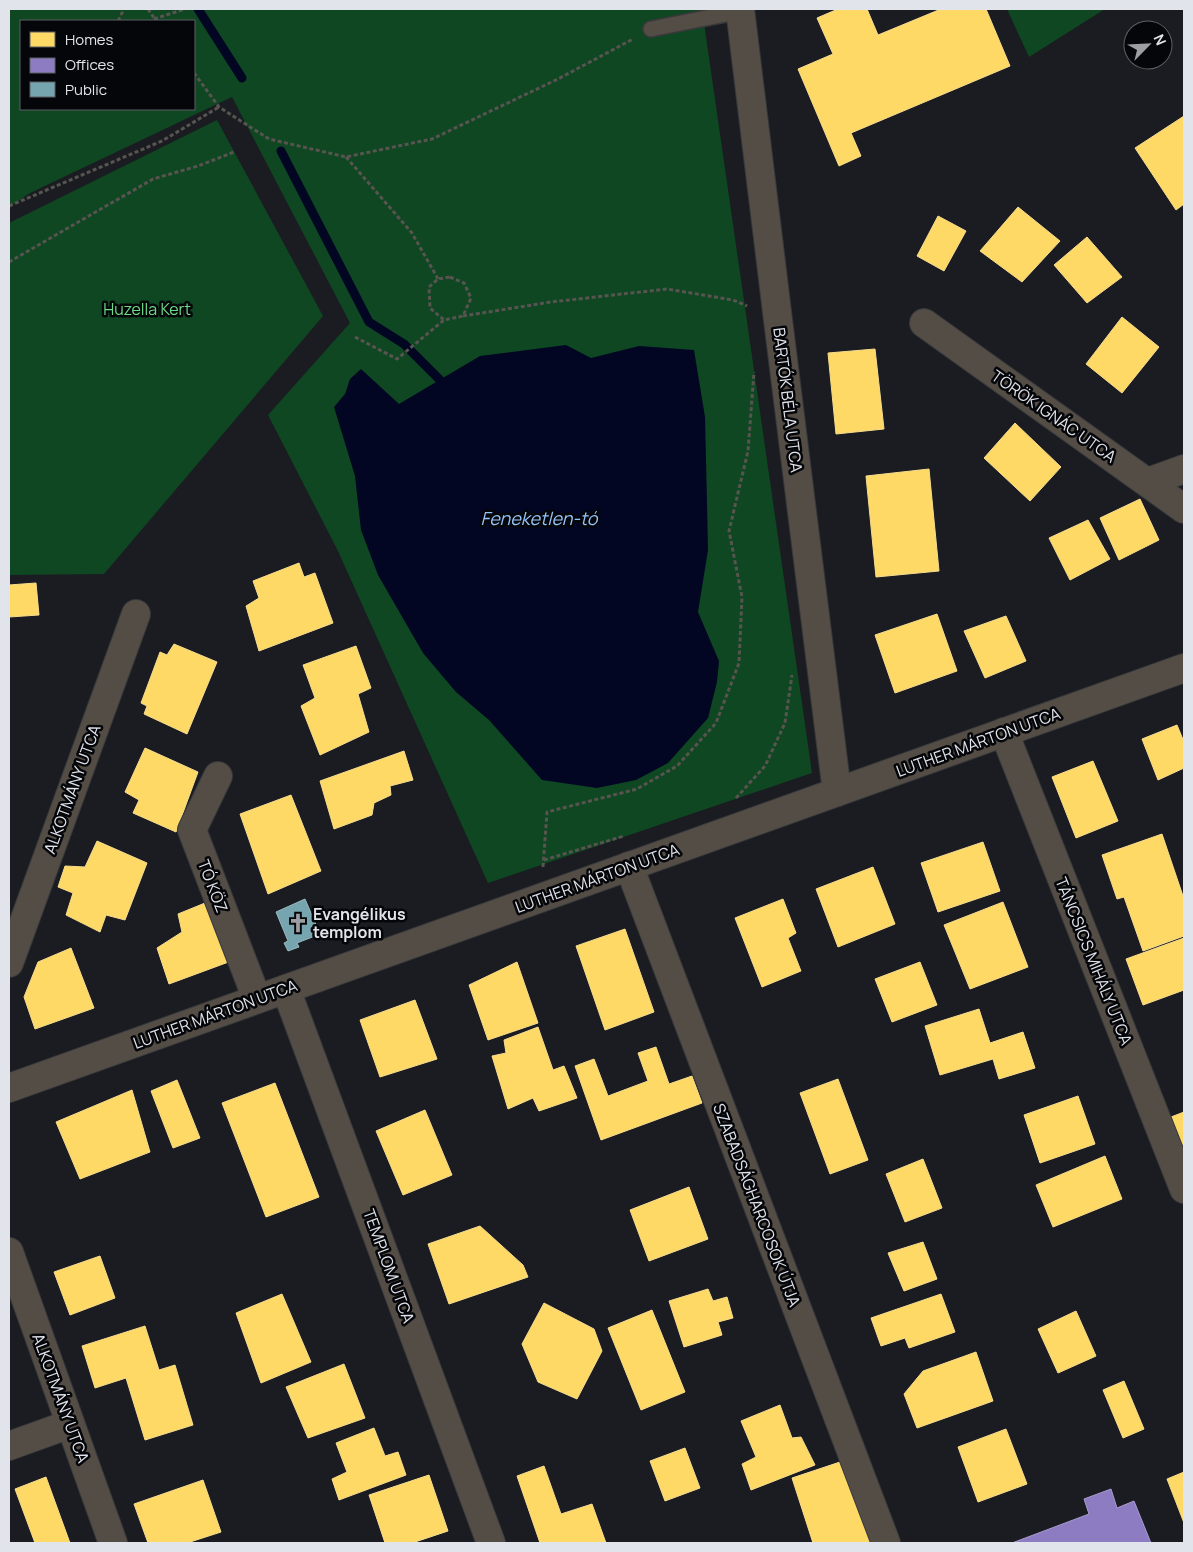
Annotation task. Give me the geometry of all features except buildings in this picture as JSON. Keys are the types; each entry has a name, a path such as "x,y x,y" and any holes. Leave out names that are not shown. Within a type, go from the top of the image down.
{"street":[{"name":"BARTÓK BÉLA UTCA","path":"741,10 837,792"},
{"name":"TÖRÖK IGNÁC UTCA","path":"924,323 1184,509"},
{"path":"1148,482 1184,469"},
{"name":"ALKOTMÁNY UTCA","path":"9,963 136,614"},
{"name":"LUTHER MÁRTON UTCA","path":"9,1088 1184,668"},
{"name":"TÁNCSICS MIHÁLY UTCA","path":"1004,732 1184,1189"},
{"name":"TÓ KÖZ","path":"218,776 192,830 257,999"},
{"name":"SZABADSÁGHARCOSOK ÚTJA","path":"629,866 886,1543"},
{"name":"TEMPLOM UTCA","path":"286,989 491,1543"},
{"name":"ALKOTMÁNY UTCA","path":"9,1252 113,1543"},
{"path":"9,1446 70,1424"}],"lane":[{"path":"651,29 741,10"}],"path":[{"path":"148,9 155,20 186,9"},
{"path":"195,74 219,107 269,139 346,157 432,139 558,79 651,29"},
{"path":"9,206 162,141 219,107"},
{"path":"9,262 153,179 198,166 234,152"},
{"path":"346,157 412,233 438,279"},
{"path":"444,320 430,308 428,287 438,279 450,277 464,282 471,298 463,316"},
{"path":"355,337 397,359 444,320 551,302 667,289 733,300 778,320"},
{"path":"541,898 547,812 637,789 677,766 716,723 738,664 742,597 729,531 748,451 754,370"},
{"path":"731,803 765,766 769,758 785,723 793,668"},
{"path":"544,860 628,834"}],"green space":[{"path":"9,9 702,9 812,773 488,883 337,549 268,415 350,323 232,97 30,193 9,207"},
{"path":"1007,9 1105,9 1029,57"},
{"name":"Huzella Kert","path":"217,120 323,316 104,574 9,575 9,223"}],"water":[{"name":"Feneketlen-tó","path":"566,345 591,358 639,346 694,350 705,417 708,550 698,612 719,661 717,682 708,718 668,763 636,780 597,788 542,780 489,720 456,692 423,653 378,575 361,530 355,476 334,407 345,394 350,379 361,369 399,404 480,356"}],"waterway":[{"path":"198,9 242,78"},
{"path":"281,151 369,322 404,344 440,380"}],"place":[{"name":"Evangélikus templom","path":"298,923"}]}
